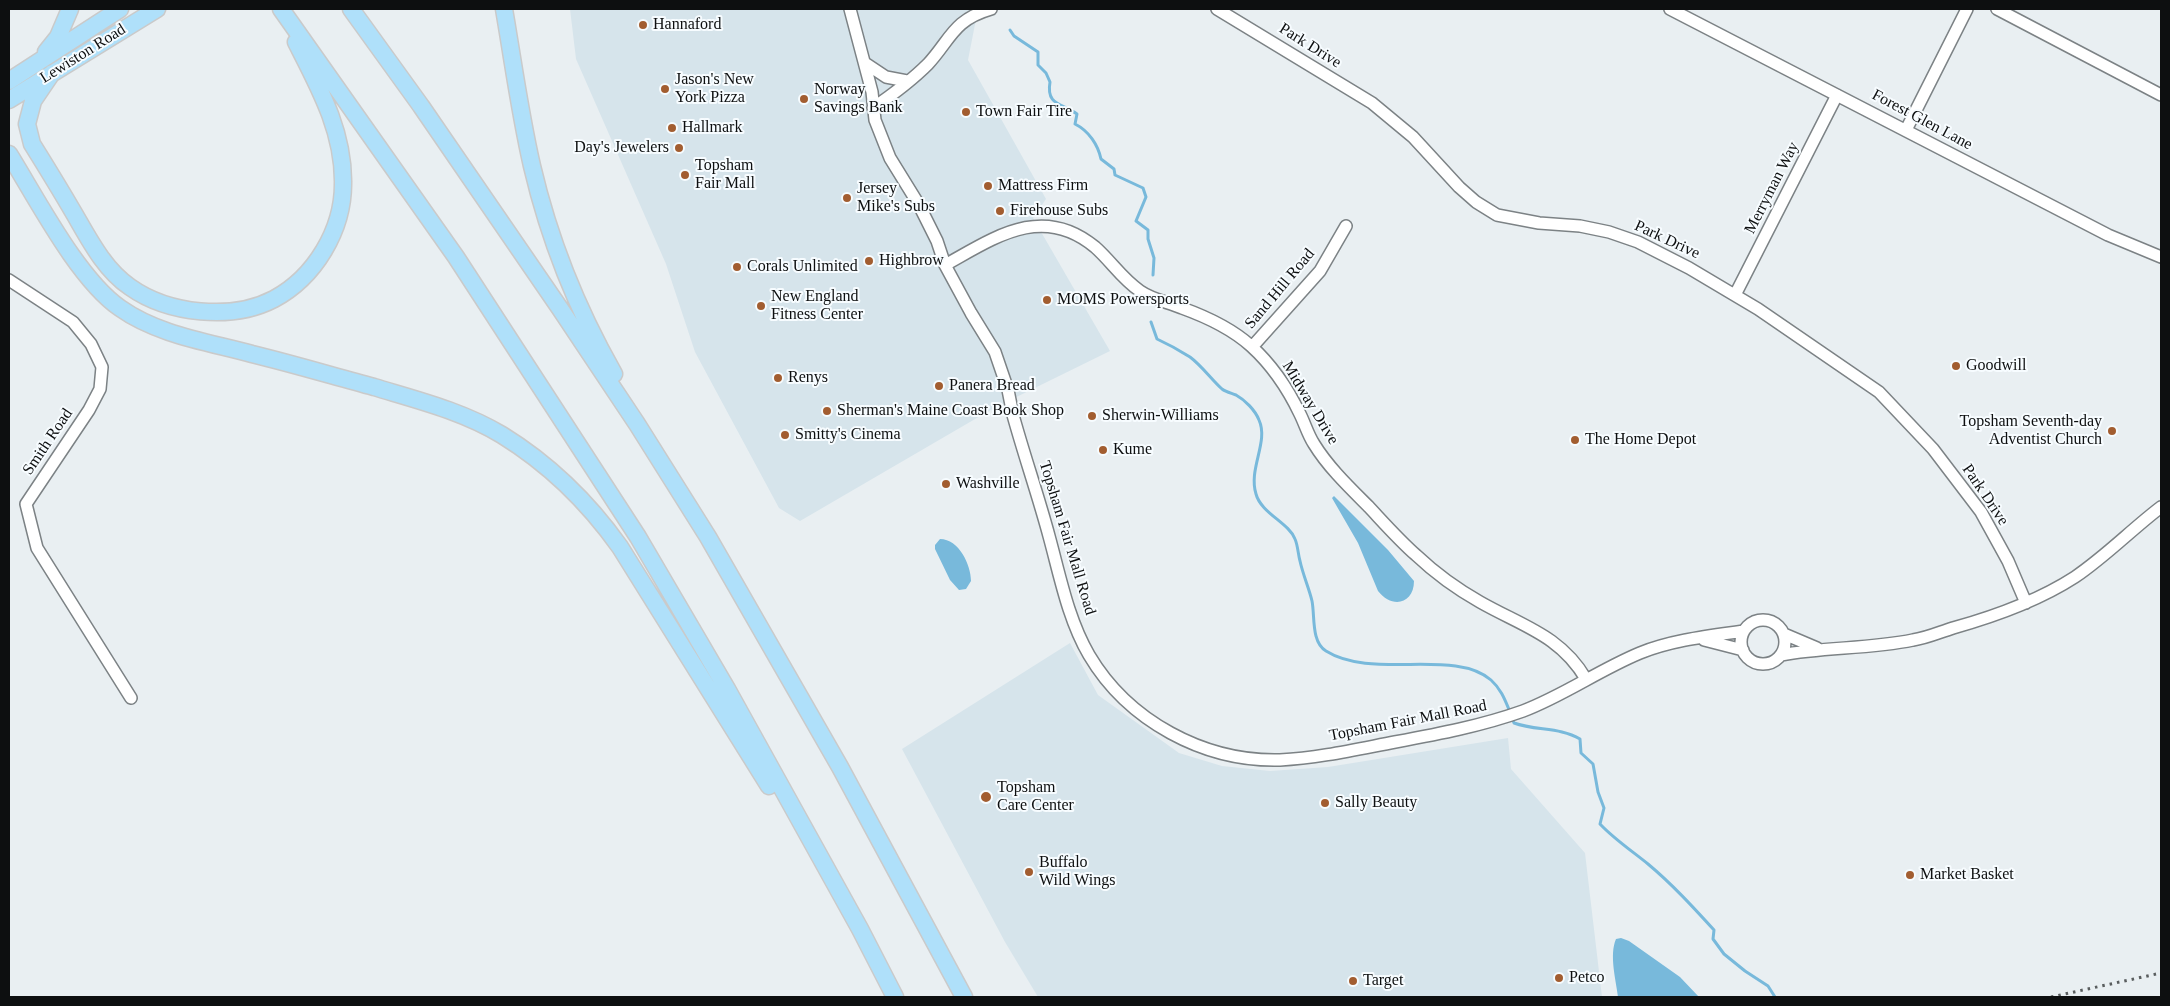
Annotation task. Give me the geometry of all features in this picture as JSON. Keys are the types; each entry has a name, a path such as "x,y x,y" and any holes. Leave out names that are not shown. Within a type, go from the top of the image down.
{"highway":[{"path":"38,62 58,37 70,9"},
{"name":"Lewiston Road","path":"9,81 120,9"},
{"name":"Lewiston Road","path":"9,100 157,9"},
{"path":"52,73 34,101 27,124 32,144 109,268 128,286 146,298 187,311 208,312 258,306 275,298 305,275 327,246 339,216 344,186 342,159 336,131 325,98 280,9"},
{"path":"280,9 456,257 638,537 728,689 895,997"},
{"path":"351,9 421,106 637,424 708,537 835,759 964,997"},
{"path":"504,9 526,139 550,229 581,309 601,350 626,394 637,424"},
{"path":"9,154 66,246 97,288 109,300 131,315 155,327 182,336 284,362 454,412 501,434 553,472 590,509 616,541 794,828 807,834"}],"street":[{"name":"Topsham Fair Mall Road","path":"850,9 865,63 875,120 890,158 937,241 945,265 970,313 994,352 1008,390 1013,415 1070,612 1089,655 1114,688 1138,712 1175,736 1202,747 1249,758 1280,760 1364,748 1476,726 1548,701 1586,679 1654,648 1744,631"},
{"path":"874,108 928,64 946,38 962,23 991,9"},
{"name":"Park Drive","path":"1218,9 1372,104 1413,137 1459,187 1476,202 1497,215 1539,223 1580,226 1609,232 1638,242 1690,268 1735,295 1879,392 1926,442 1981,512 2008,561 2026,603"},
{"name":"Forest Glen Lane","path":"1670,9 2099,230 2161,257"},
{"path":"1906,130 1968,9"},
{"path":"1997,9 2161,95"},
{"path":"865,63 886,77 908,81"},
{"name":"Merryman Way","path":"1735,295 1837,95"},
{"name":"Sand Hill Road","path":"1252,347 1320,271 1346,226"},
{"name":"Midway Drive","path":"945,265 1003,233 1023,228 1060,229 1095,247 1140,291 1152,298 1209,318 1224,326 1252,347 1273,369 1287,390 1314,446 1354,492 1413,553 1436,573 1478,601 1552,640 1575,661 1586,679"},
{"name":"Smith Road","path":"9,280 72,322 91,344 102,367 100,389 89,410 26,504 37,548 131,698"},
{"path":"1821,649 1804,644 1784,634 1777,625 1762,620 1752,623 1744,631 1741,641 1743,650 1750,660 1760,664 1770,663 1781,655 1821,649 1881,646 1915,640 1998,615 2026,603 2075,577 2161,507"},
{"path":"1781,655 1785,644 1784,634"},
{"name":"Topsham Fair Mall Road","path":"1697,639 1743,650"}],"shaded area":[{"name":"Topsham Fair Mall","path":"570,9 978,9 968,60 1046,199 1033,218 1110,351 994,408 800,521 779,508 695,352 666,264 576,59"},
{"path":"1070,643 1098,695 1179,753 1222,766 1270,771 1328,767 1508,738 1511,769 1585,853 1602,997 1038,997 1005,942 902,749"}],"water":[{"path":"1334,496 1388,550 1414,581 1413,589 1406,599 1396,602 1384,597 1378,591 1358,543 1332,498"},
{"path":"940,539 953,543 963,554 969,568 971,581 966,589 959,590 950,580 935,549 935,545"},
{"path":"1621,938 1629,941 1680,977 1699,997 1618,997 1613,952 1616,939"}],"waterway":[{"path":"1010,30 1014,36 1038,52 1038,65 1046,73 1050,82 1050,95 1056,103 1077,114 1075,124 1085,130 1092,139 1101,159 1114,169 1115,175 1143,188 1146,197 1136,221 1148,230 1148,239 1154,258 1153,275"},
{"path":"1151,322 1157,339 1190,357 1222,389 1246,402 1257,416 1262,437 1254,475 1256,494 1263,507 1287,528 1295,539 1312,601 1314,628 1321,647 1345,659 1366,663 1435,664 1456,666 1475,671 1494,683 1510,712"},
{"path":"1512,718 1514,723 1556,731 1580,739 1581,753 1593,764 1598,792 1604,808 1600,824 1674,888 1714,930 1713,939 1724,954 1768,986 1775,997"}],"railway":[{"path":"2051,997 2161,973"}],"place":[{"name":"Hannaford","path":"643,25"},
{"name":"Jason's New York Pizza","path":"665,89"},
{"name":"Norway Savings Bank","path":"804,99"},
{"name":"Town Fair Tire","path":"966,112"},
{"name":"Hallmark","path":"672,128"},
{"name":"Day's Jewelers","path":"679,148"},
{"name":"Topsham Fair Mall","path":"685,175"},
{"name":"Mattress Firm","path":"988,186"},
{"name":"Jersey Mike's Subs","path":"847,198"},
{"name":"Firehouse Subs","path":"1000,211"},
{"name":"Highbrow","path":"869,261"},
{"name":"Corals Unlimited","path":"737,267"},
{"name":"MOMS Powersports","path":"1047,300"},
{"name":"New England Fitness Center","path":"761,306"},
{"name":"Goodwill","path":"1956,366"},
{"name":"Renys","path":"778,378"},
{"name":"Panera Bread","path":"939,386"},
{"name":"Sherman's Maine Coast Book Shop","path":"827,411"},
{"name":"Sherwin-Williams","path":"1092,416"},
{"name":"Topsham Seventh-day Adventist Church","path":"2112,431"},
{"name":"Smitty's Cinema","path":"785,435"},
{"name":"The Home Depot","path":"1575,440"},
{"name":"Kume","path":"1103,450"},
{"name":"Washville","path":"946,484"},
{"name":"Topsham Care Center","path":"986,797"},
{"name":"Sally Beauty","path":"1325,803"},
{"name":"Buffalo Wild Wings","path":"1029,872"},
{"name":"Market Basket","path":"1910,875"},
{"name":"Petco","path":"1559,978"},
{"name":"Target","path":"1353,981"}]}
